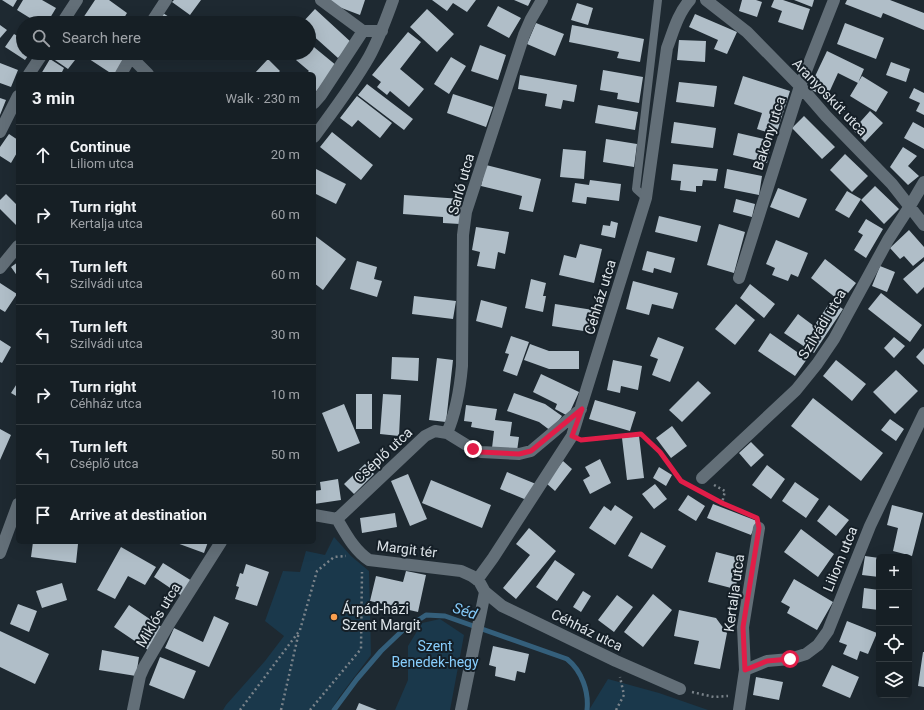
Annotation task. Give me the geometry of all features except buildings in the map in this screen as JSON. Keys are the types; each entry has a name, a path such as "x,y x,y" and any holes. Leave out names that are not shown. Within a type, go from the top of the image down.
{"street":[{"path":"67,16 77,0"},
{"path":"156,16 166,0"},
{"path":"321,0 362,31 382,31"},
{"path":"316,134 341,100 369,57 382,31 393,0"},
{"name":"Sarló utca","path":"446,433 451,423 460,387 462,366 463,235 466,212 524,35 542,0"},
{"name":"Céhház utca","path":"477,580 502,545 572,436 582,409 646,198 667,48 675,25 685,6 690,0"},
{"name":"Aranyoskút utca","path":"706,0 747,32 800,86 826,116 887,178 924,225"},
{"name":"Bakony utca","path":"739,278 800,86 834,0"},
{"path":"316,101 322,95 362,31"},
{"path":"30,72 38,60"},
{"path":"122,72 129,60"},
{"path":"136,60 146,72"},
{"path":"0,132 16,100"},
{"name":"Szilvádi utca","path":"702,478 796,390 817,364 834,340 888,240 924,182"},
{"path":"0,268 16,248"},
{"path":"446,433 481,452 519,454 531,451 582,409"},
{"name":"Liliom utca","path":"745,670 767,661 790,659 806,654 818,645 828,631 870,526 924,413"},
{"name":"Cséplő utca","path":"337,519 425,436 435,431 446,433"},
{"path":"0,553 16,509"},
{"path":"316,515 337,519"},
{"name":"Margit tér","path":"337,519 361,555 369,560 461,571 477,580 486,592"},
{"name":"Kertalja utca","path":"739,710 745,670 743,627 759,528"},
{"name":"Miklós utca","path":"133,710 140,676 144,667 169,624 220,544"},
{"path":"461,710 486,592"},
{"name":"Céhház utca","path":"486,592 502,606 616,661 680,689"}],"lane":[{"path":"646,198 636,189 658,0"}],"path":[{"path":"572,436 581,440 641,434 660,452 681,481 722,503 757,518 759,528"},
{"path":"702,478 725,491 722,503"},
{"path":"281,710 300,630 317,570 334,557 361,555 363,587 362,649 310,710"},
{"path":"240,710 300,630"},
{"path":"616,661 624,695 616,710"},
{"path":"680,689 714,697 741,695"}],"green space":[{"path":"334,537 351,556 369,571 371,655 331,710 223,710 265,661 284,636 265,621 283,571 300,572 306,551 325,555"},
{"name":"Szent Benedek-hegy","path":"440,619 464,635 450,710 395,710 408,680 408,646 422,623"},
{"path":"608,679 659,693 708,710 589,710"}],"waterway":[{"name":"Séd","path":"334,710 357,679 381,651 402,631 426,615 445,616 567,659 577,670 586,689 587,710"}],"place":[{"name":"Árpád-házi Szent Margit","path":"334,617"}],"route":[{"path":"473,449 481,452 519,454 531,451 582,409 572,436 581,440 641,434 660,452 681,481 722,503 757,518 759,528 743,627 745,670 767,661 790,659"}]}
